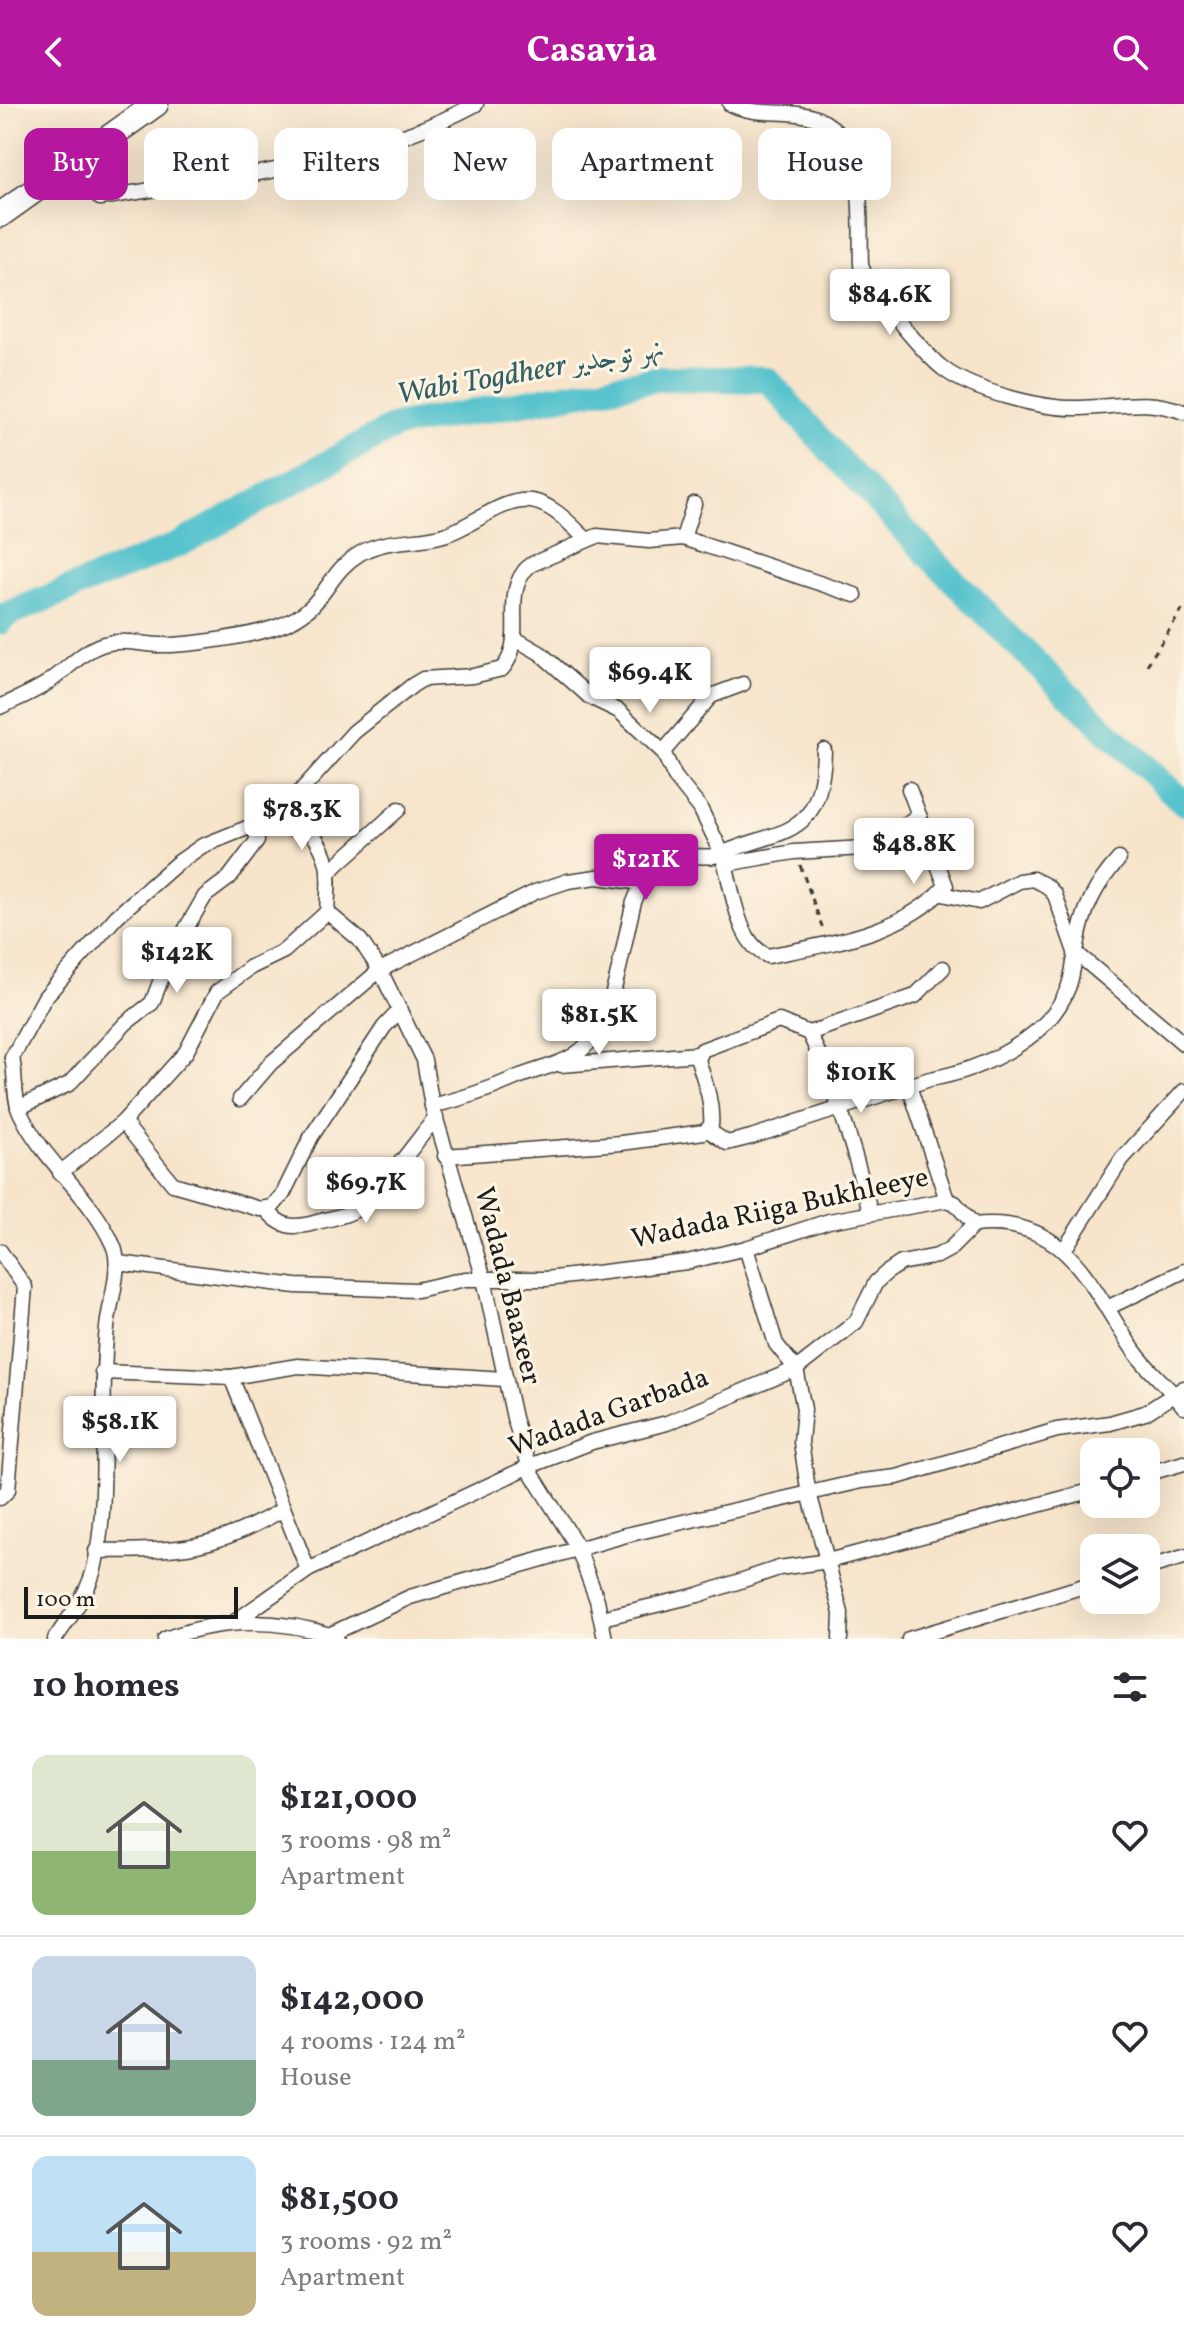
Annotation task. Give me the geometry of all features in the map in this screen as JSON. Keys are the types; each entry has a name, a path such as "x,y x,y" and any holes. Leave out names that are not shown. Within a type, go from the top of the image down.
{"highway":[{"path":"0,215 156,104"}],"street":[{"path":"128,194 268,174 377,146 476,104"},
{"path":"730,104 750,113 799,114 836,129 854,163 861,265 865,276 944,369 976,385 1041,404 1089,408 1153,402 1183,409"},
{"path":"0,707 45,685 76,659 104,644 132,641 160,645 277,627 318,604 344,566 358,554 394,541 444,536 490,512 523,501 544,504 586,539"},
{"path":"683,538 694,504"},
{"path":"55,1639 88,1588 96,1551 101,1507 102,1372 111,1292 119,1263 114,1247 96,1216 37,1144 18,1108 6,1059 45,997 117,916 202,846 256,826 276,811 299,793 354,732 413,685 423,679 473,676 502,669 514,638 513,592 522,572 530,565 586,539 683,538 855,595"},
{"path":"514,638 540,653 590,697 619,711 663,752 681,787 700,808 723,857 746,934 759,952 768,956 828,944 891,924 946,886 909,789"},
{"path":"663,752 711,696 743,684"},
{"path":"723,857 774,838 803,820 823,781 824,750"},
{"path":"331,870 399,809"},
{"path":"60,1173 123,1122 186,1052 217,992 244,971 284,951 327,912 331,870 309,828 288,828 276,811"},
{"path":"560,1065 582,1048 600,1026 642,883 678,858 864,848 879,843 919,815"},
{"path":"18,1108 69,1084 126,1023 152,1003 170,956 205,896 229,878 257,841 256,826"},
{"path":"445,1156 665,1139 708,1130 727,1143 957,1074 1018,1045 1059,1004 1069,986 1089,900 1100,880 1119,859"},
{"path":"240,1099 271,1063 380,970 523,898 557,885 597,877 642,883"},
{"path":"938,893 979,902 1019,881 1033,879 1055,895 1075,952 1184,1044"},
{"name":"Wadada Baaxeer","path":"327,912 360,940 380,970 424,1060 445,1156 484,1279 504,1379 530,1466 544,1497 579,1550 602,1618 605,1639"},
{"path":"123,1122 156,1167 173,1184 266,1209 276,1222 287,1227 302,1226 352,1212 367,1200 434,1112 489,1092 513,1079 560,1065 698,1054 779,1021 809,1033 915,996 943,968"},
{"path":"266,1209 283,1194 311,1137 384,1027 400,1010"},
{"path":"809,1033 825,1066 870,1212"},
{"path":"698,1054 712,1119 708,1130"},
{"path":"909,1086 947,1200"},
{"path":"1064,1250 1122,1159 1184,1091"},
{"name":"Wadada Riiga Bukhleeye","path":"119,1263 296,1286 394,1291 484,1279 546,1279 640,1269 746,1248 829,1221 947,1200 955,1203 974,1225"},
{"path":"974,1225 1004,1224 1049,1239 1078,1262 1145,1366 1178,1391 1184,1407"},
{"name":"Wadada Garbada","path":"233,1623 308,1570 530,1466 592,1442 667,1423 796,1369 856,1322 876,1282 886,1273 901,1263 937,1256 950,1249 974,1225"},
{"path":"746,1248 776,1344 796,1369 804,1409 801,1442 809,1493 841,1613 840,1639"},
{"path":"0,1251 25,1287 8,1490 0,1498"},
{"path":"1107,1308 1184,1271"},
{"path":"102,1372 231,1377 298,1366 504,1379"},
{"path":"231,1377 282,1510 301,1545 308,1570"},
{"path":"165,1639 233,1623 265,1621 336,1637 410,1597 626,1535 809,1493 897,1477 1057,1430 1110,1423 1145,1413 1178,1391"},
{"path":"1160,1470 1184,1463"},
{"path":"602,1618 698,1595 779,1568 828,1561 1080,1494"},
{"path":"96,1551 192,1549 253,1527 282,1510"},
{"path":"1160,1564 1184,1557"},
{"path":"909,1639 1080,1587"}],"path":[{"path":"1147,665 1184,607"},
{"path":"794,852 828,944"}],"waterway":[{"name":"Wabi Togdheer نهر توجدير","path":"0,622 3,616 180,544 395,426 661,378 768,380 867,491 970,598 1184,803"}]}
